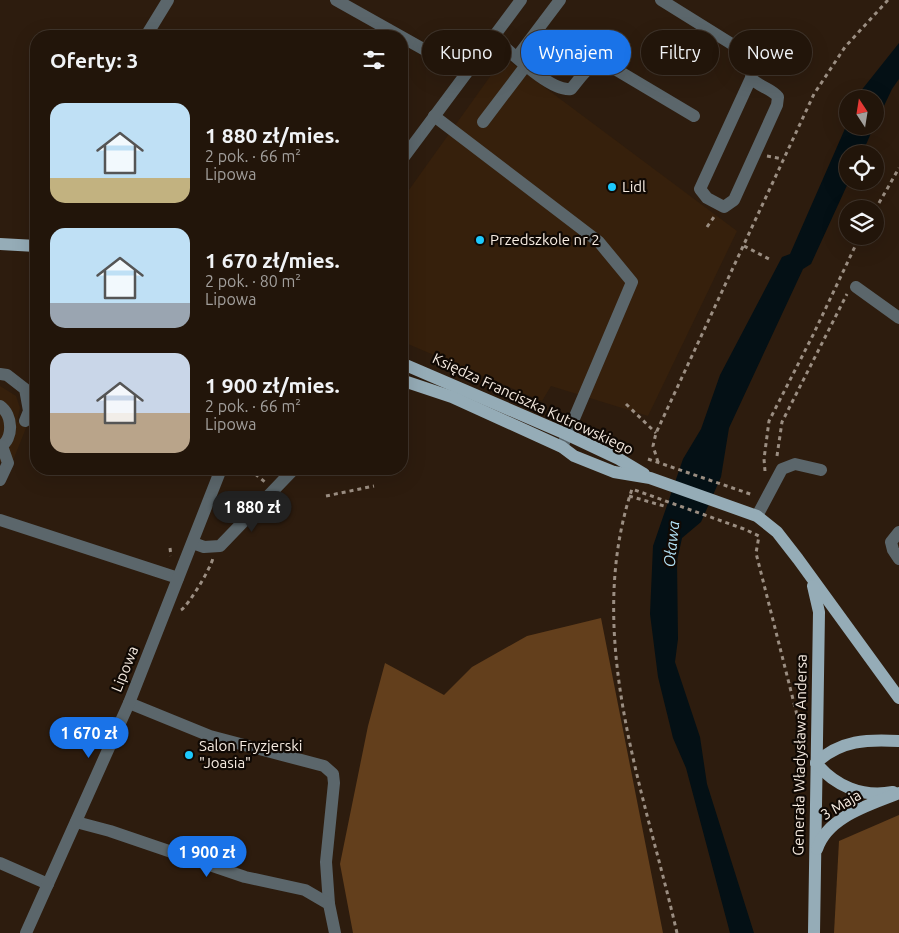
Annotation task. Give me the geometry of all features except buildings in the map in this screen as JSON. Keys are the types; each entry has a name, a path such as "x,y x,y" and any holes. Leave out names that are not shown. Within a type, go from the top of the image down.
{"main road":[{"path":"0,244 30,246"},
{"name":"Księdza Franciszka Kutrowskiego","path":"408,366 566,434 619,459 650,478"},
{"name":"Księdza Franciszka Kutrowskiego","path":"408,382 452,397 562,447 574,456 614,472 650,478 753,514 777,532 899,698"},
{"name":"Generała Władysława Andersa","path":"811,579 819,612 814,933"},
{"path":"816,762 823,755 849,743 865,739 899,741"},
{"name":"3 Maja","path":"816,762 822,770 850,790 863,793 899,792"},
{"name":"3 Maja","path":"814,859 821,839 835,824 856,811 899,792"}],"street":[{"path":"150,30 168,0"},
{"path":"336,0 391,30"},
{"path":"499,30 521,0"},
{"path":"541,30 560,0"},
{"path":"661,0 743,51 752,69 751,78 700,189 707,198 724,207 734,200 777,105 778,97 773,91 756,83 751,78"},
{"path":"408,39 422,47"},
{"path":"511,52 521,60"},
{"path":"483,122 521,63"},
{"path":"408,151 465,75"},
{"path":"538,75 566,90 571,89 583,75"},
{"path":"625,75 694,116"},
{"path":"434,116 599,242 632,282 562,447"},
{"path":"854,287 899,318"},
{"path":"0,374 7,375 19,382 25,389 30,411 25,421"},
{"path":"0,406 8,415 10,435 1,446 8,463 0,480"},
{"path":"753,514 782,469 795,464 821,470"},
{"name":"Lipowa","path":"26,933 129,703 219,475"},
{"path":"193,542 204,547 216,548 272,494 289,475"},
{"path":"0,520 178,578"},
{"path":"899,532 891,542 893,550 899,559"},
{"path":"129,703 210,736 324,766 333,774 334,783 326,862 329,904 336,933"},
{"path":"76,822 110,831 245,877 305,890 329,904"},
{"path":"0,863 48,884"}],"path":[{"path":"754,496 658,462 653,446 656,433 783,159 828,70 845,47 888,0"},
{"path":"769,156 783,159"},
{"path":"881,200 899,168"},
{"path":"775,481 765,471 764,459 769,421 814,335 856,245"},
{"path":"744,246 772,260"},
{"path":"775,481 777,445 782,422 845,296 854,287"},
{"path":"626,404 656,433"},
{"path":"326,496 374,486"},
{"path":"676,933 638,775 616,667 613,621 616,579 620,535 632,489 760,536 756,553 797,714"},
{"path":"629,496 664,506"},
{"path":"181,610 187,607 200,581 211,567 216,548"}],"shaded area":[{"path":"511,62 521,70 521,75 528,75 737,231 648,416 551,386 542,401 408,344 408,191 491,75 511,75"},
{"path":"0,386 16,396 20,408 17,422 28,423 12,463 0,462"},
{"path":"601,618 663,933 353,933 340,864 368,726 385,663 444,695 472,667 527,636"},
{"path":"899,815 899,933 834,933 839,841"}],"water":[{"path":"899,43 899,79 884,106 884,90 862,90"},
{"name":"Oława","path":"842,135 870,135 866,145 839,145 839,190 845,190 811,264 803,269 729,428 721,477 701,522 682,538 677,561 678,639 675,662 700,737 707,784 754,933 730,933 686,768 673,738 658,677 650,614 653,546 683,459 701,429 720,375 782,257 790,254"}],"place":[{"name":"Lidl","path":"612,187"},
{"name":"Przedszkole nr 2","path":"480,240"},
{"name":"Salon Fryzjerski \"Joasia\"","path":"189,755"}]}
